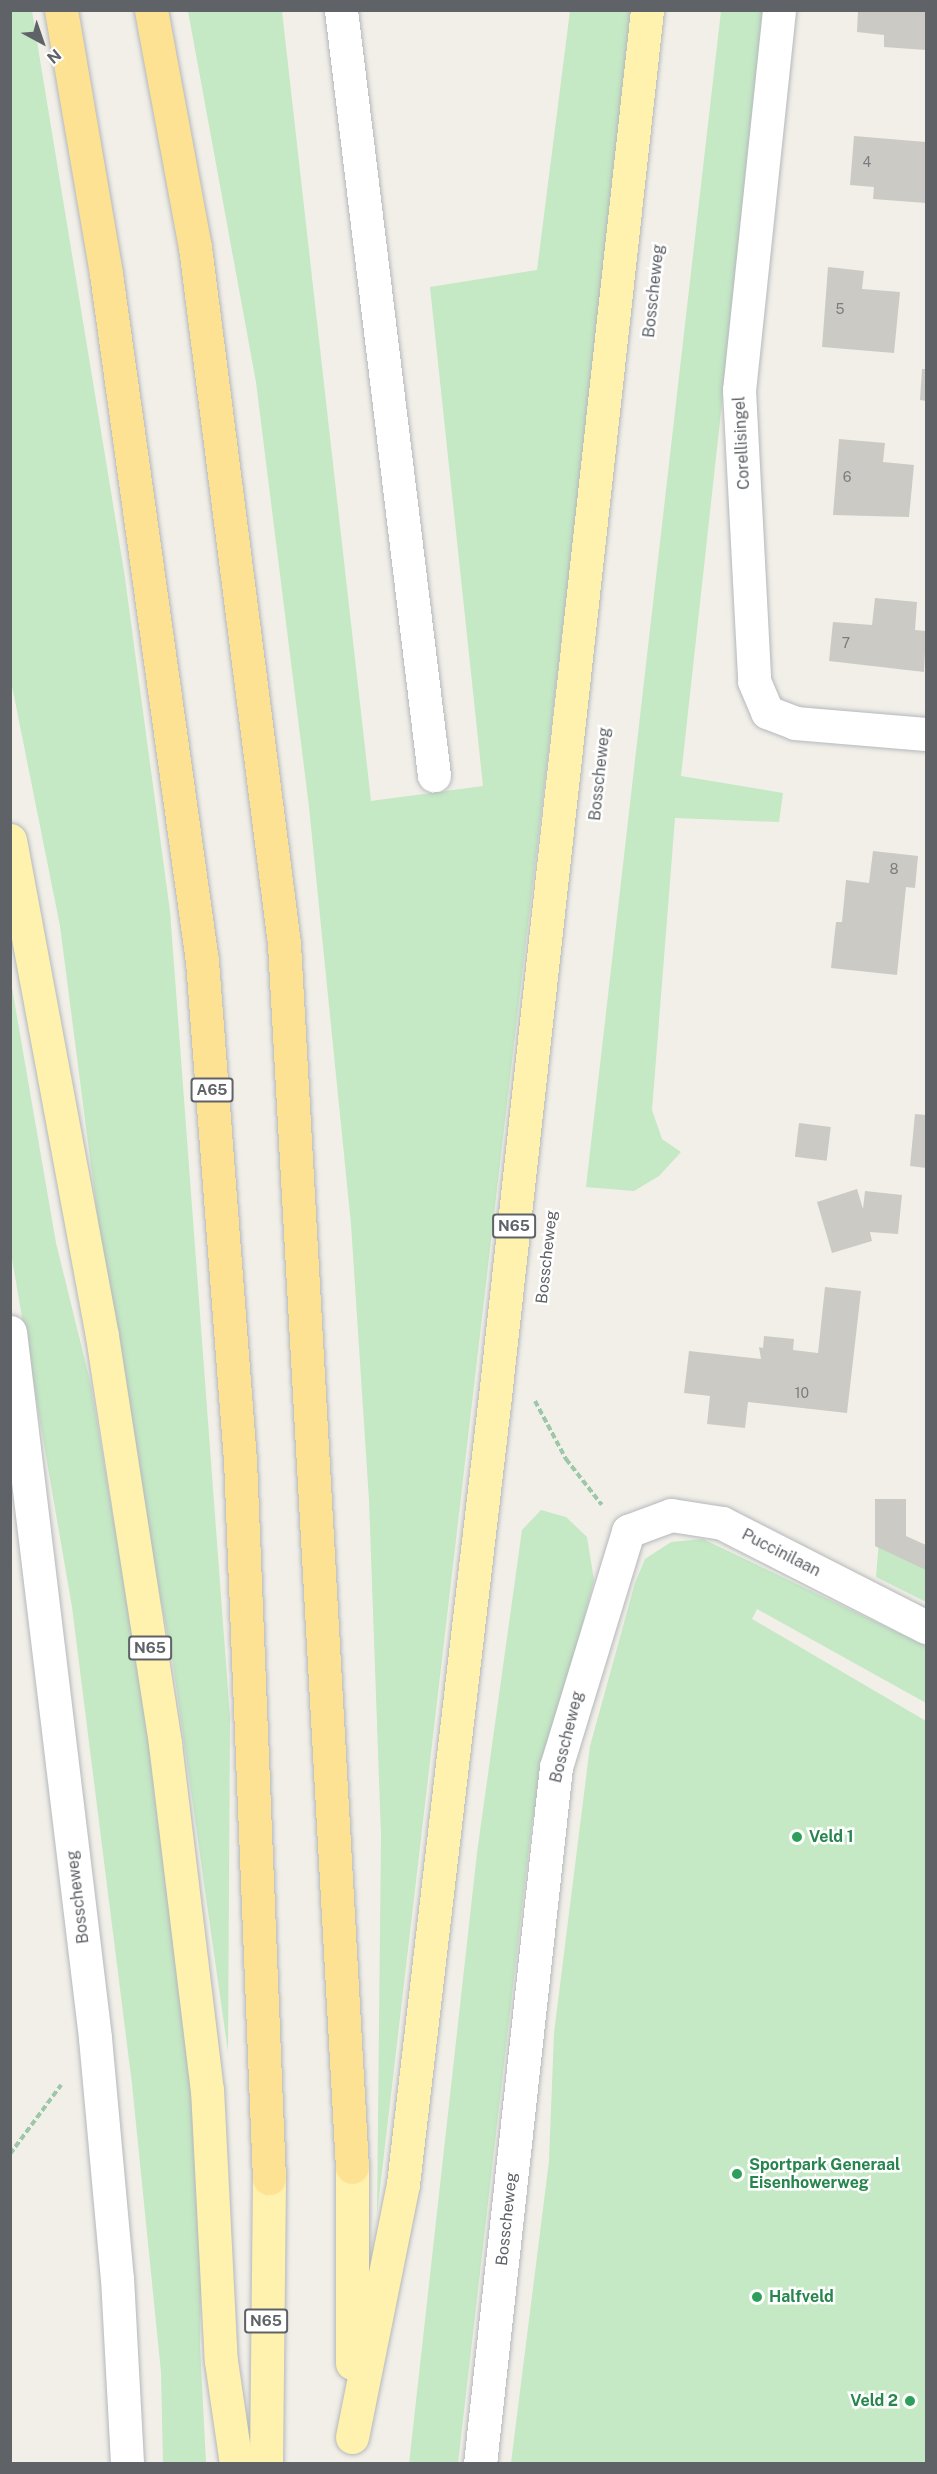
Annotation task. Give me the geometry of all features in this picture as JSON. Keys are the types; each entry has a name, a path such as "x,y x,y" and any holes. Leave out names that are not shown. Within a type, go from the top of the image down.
{"highway":[{"name":"A65","path":"61,10 106,274 202,961 240,1460 269,2178"},
{"path":"151,10 195,247 284,944 352,2167"}],"main road":[{"name":"N65","path":"351,2450 403,2184 497,1384 647,10"},
{"name":"N65","path":"10,840 102,1336 165,1744 207,2089 220,2361 236,2463"},
{"name":"N65","path":"351,2450 352,2167"},
{"name":"N65","path":"266,2463 269,2178"}],"street":[{"path":"341,10 434,775"},
{"name":"Corellisingel","path":"779,10 739,390 754,681 767,712 795,723 927,734"},
{"name":"Bosscheweg","path":"10,1332 95,2038 117,2278 127,2463"},
{"name":"Puccinilaan","path":"628,1531 671,1515 722,1523 927,1627"},
{"name":"Bosscheweg","path":"480,2463 556,1767 628,1531"}],"path":[{"path":"536,1392 535,1403 567,1459 604,1509 628,1531"},
{"path":"10,2154 95,2038"}],"green space":[{"path":"10,11 32,11 124,571 170,911 230,1717 228,2052 172,1658 134,1461 99,1228 60,926 11,681"},
{"path":"188,11 282,11 371,801 483,786 430,287 537,270 570,11 635,11 377,2214 381,1835 369,1500 351,1224 309,807 256,382"},
{"path":"721,11 765,11 681,776 783,793 779,822 675,818 652,1110 662,1139 681,1152 659,1176 634,1191 586,1187"},
{"path":"10,976 56,1243 91,1385 166,1836 203,2144 200,2345 206,2463 163,2463 161,2372 132,2084 72,1607 11,1253"},
{"path":"541,1510 566,1517 587,1537 594,1580 532,1822 458,2463 409,2464 477,1853 522,1530"},
{"path":"880,1529 926,1554 926,1602 876,1577"},
{"name":"Sportpark Generaal Eisenhowerweg","path":"703,1539 926,1646 926,1703 757,1609 752,1619 926,1721 926,2463 511,2463 549,2161 554,2033 590,1746 635,1583 645,1559 671,1542"}],"building":[{"path":"858,10 926,10 926,50 884,47 884,35 857,32"},
{"path":"854,136 926,142 926,203 873,199 874,187 850,185"},
{"path":"828,267 864,271 862,289 900,292 894,353 822,347"},
{"path":"922,369 926,369 926,401 920,400"},
{"path":"839,439 885,443 883,462 914,465 909,517 833,515"},
{"path":"875,598 917,602 915,630 926,631 924,672 829,661 833,622 872,625"},
{"path":"873,851 918,856 915,888 906,887 897,975 831,968 836,922 842,922 846,880 869,883"},
{"path":"915,1114 926,1115 926,1168 910,1166"},
{"path":"799,1123 831,1127 827,1161 795,1157"},
{"path":"857,1189 863,1209 865,1191 902,1195 898,1234 870,1232 872,1241 832,1253 817,1202"},
{"path":"825,1287 861,1291 847,1413 748,1402 745,1428 707,1424 710,1396 684,1393 689,1351 761,1359 759,1347 763,1348 764,1336 794,1339 793,1350 818,1353"},
{"path":"875,1499 906,1499 906,1536 926,1545 926,1570 875,1546"}],"place":[{"name":"Veld 1","path":"797,1837"},
{"name":"Sportpark Generaal Eisenhowerweg","path":"737,2174"},
{"name":"Halfveld","path":"757,2297"},
{"name":"Veld 2","path":"910,2401"}]}
